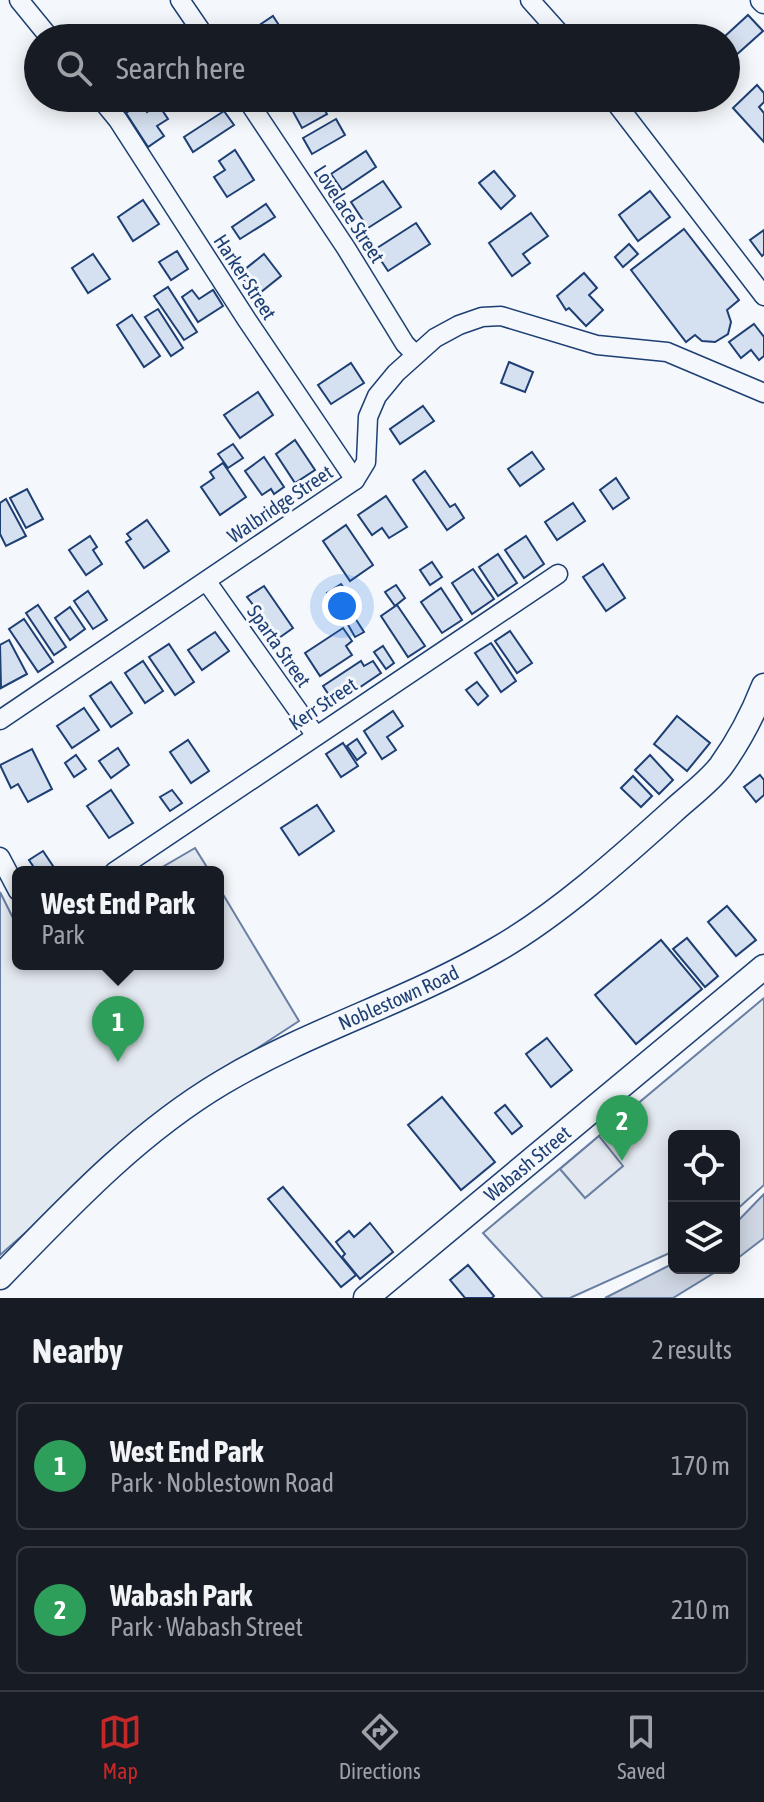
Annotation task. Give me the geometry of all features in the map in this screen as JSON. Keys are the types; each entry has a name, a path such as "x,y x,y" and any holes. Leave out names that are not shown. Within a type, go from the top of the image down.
{"main road":[{"name":"Noblestown Road","path":"0,1277 125,1152 210,1090 276,1052 494,952 549,914 642,839 719,768 755,711 764,686"},
{"name":"Wabash Street","path":"366,1298 764,967"}],"street":[{"path":"19,0 39,24"},
{"path":"180,0 196,24"},
{"path":"530,0 551,24"},
{"name":"Harker Street","path":"111,112 355,480"},
{"name":"Lovelace Street","path":"255,112 346,248 405,344 415,354"},
{"path":"623,112 764,296"},
{"name":"Walbridge Street","path":"0,720 355,480 366,462 368,417 377,396 415,354 459,325 482,317 501,316 597,345 667,352 764,393"},
{"name":"Kerr Street","path":"123,866 558,574"},
{"name":"Sparta Street","path":"207,582 316,736"},
{"path":"0,857 12,880"}],"shaded area":[{"path":"195,848 206,866 164,866"},
{"path":"0,892 12,916 12,970 224,970 224,896 299,1021 172,1104 0,1255"},
{"path":"764,998 764,1185 740,1207 740,1130 668,1130 668,1254 570,1298 543,1298 483,1233"},
{"path":"599,1136 623,1166 585,1198 560,1169"},
{"path":"764,1194 764,1238 740,1256 740,1219"},
{"path":"668,1266 668,1274 712,1274 673,1298 605,1298"}],"building":[{"path":"748,15 763,31 740,52 740,24"},
{"path":"273,16 278,24 261,24"},
{"path":"757,85 764,93 764,102 759,107 764,113 764,142 737,112 740,112 740,101"},
{"path":"163,112 168,119 157,126 164,136 148,147 126,113"},
{"path":"222,112 234,125 193,152 184,137"},
{"path":"293,112 326,112 327,114 302,128"},
{"path":"336,119 345,135 312,154 303,138"},
{"path":"235,150 254,180 227,197 214,177 225,170 219,161"},
{"path":"366,151 376,167 342,190 331,174"},
{"path":"494,171 515,196 501,209 479,183"},
{"path":"383,181 401,207 368,228 351,202"},
{"path":"650,191 670,217 638,241 619,215"},
{"path":"143,200 159,224 133,241 118,217"},
{"path":"266,204 275,217 240,239 232,227"},
{"path":"531,213 548,236 523,254 530,263 512,276 489,243"},
{"path":"416,223 430,244 388,271 374,250"},
{"path":"684,229 739,300 727,310 731,322 728,334 715,342 702,341 695,335 686,342 631,270"},
{"path":"764,230 764,254 762,256 750,240"},
{"path":"629,244 638,254 623,267 615,257"},
{"path":"177,251 188,269 171,280 159,262"},
{"path":"93,254 110,279 88,293 72,268"},
{"path":"264,254 281,276 256,296 239,274"},
{"path":"584,273 597,288 589,295 603,310 586,326 569,308 566,310 557,296"},
{"path":"168,287 197,332 184,340 154,296"},
{"path":"192,290 199,299 213,290 223,306 198,322 182,297"},
{"path":"158,309 183,348 171,356 145,317"},
{"path":"132,315 160,356 144,367 117,325"},
{"path":"754,324 764,337 764,356 759,360 751,350 741,358 729,342"},
{"path":"509,362 533,372 525,392 501,383"},
{"path":"351,363 364,383 331,404 318,385"},
{"path":"258,392 273,415 240,438 224,415"},
{"path":"423,406 434,421 400,444 390,429"},
{"path":"295,440 315,470 295,483 276,454"},
{"path":"233,444 243,458 228,468 218,454"},
{"path":"532,452 544,469 520,486 508,469"},
{"path":"264,457 284,487 274,494 271,489 262,495 245,471"},
{"path":"223,463 246,497 220,515 201,487 214,478 210,472"},
{"path":"425,471 450,507 455,504 464,518 447,530 413,480"},
{"path":"616,478 629,498 613,509 600,490"},
{"path":"27,489 43,519 26,528 10,498"},
{"path":"386,496 407,527 389,538 382,528 372,535 358,515"},
{"path":"6,499 26,536 6,546 0,534 0,503"},
{"path":"573,503 585,521 557,540 545,522"},
{"path":"147,520 169,551 144,568 126,542 131,539 127,534"},
{"path":"346,525 373,565 350,581 323,541"},
{"path":"90,536 97,547 93,550 102,564 86,575 69,550"},
{"path":"526,536 544,564 524,578 505,550"},
{"path":"498,554 517,583 498,596 479,567"},
{"path":"432,562 442,577 430,585 420,570"},
{"path":"603,564 625,598 606,611 583,577"},
{"path":"473,569 494,599 472,614 452,583"},
{"path":"341,584 351,597 337,607 327,593"},
{"path":"396,585 405,598 395,606 385,592"},
{"path":"264,586 293,628 279,638 247,597"},
{"path":"441,588 462,620 442,633 421,602"},
{"path":"88,591 107,620 93,629 74,601"},
{"path":"38,605 66,647 54,655 26,613"},
{"path":"397,605 425,646 408,657 381,616"},
{"path":"70,607 85,629 70,640 55,618"},
{"path":"355,618 364,632 355,637 347,623"},
{"path":"24,619 53,662 38,672 9,629"},
{"path":"343,628 352,641 346,646 352,655 320,676 305,653"},
{"path":"510,631 532,663 517,673 495,641"},
{"path":"215,632 229,651 202,670 188,650"},
{"path":"9,640 27,674 1,688 0,645"},
{"path":"491,643 516,681 501,692 475,653"},
{"path":"169,644 194,682 175,695 149,657"},
{"path":"383,646 394,663 386,669 374,652"},
{"path":"143,661 163,691 145,703 125,673"},
{"path":"361,661 364,666 373,661 381,673 335,704 323,686"},
{"path":"111,682 132,713 111,727 90,696"},
{"path":"477,682 488,696 478,705 466,690"},
{"path":"84,708 99,730 72,748 57,726"},
{"path":"393,711 403,726 387,737 396,750 382,759 364,731"},
{"path":"677,716 710,743 687,771 654,744"},
{"path":"357,739 366,753 357,760 347,746"},
{"path":"188,740 209,771 191,783 170,752"},
{"path":"343,743 358,766 341,777 326,754"},
{"path":"118,748 129,765 111,778 99,761"},
{"path":"32,749 52,789 28,802 18,784 11,788 0,765"},
{"path":"76,755 86,769 74,777 65,763"},
{"path":"650,755 673,780 659,794 635,770"},
{"path":"760,775 764,780 764,795 756,802 744,787"},
{"path":"633,776 652,796 641,807 621,788"},
{"path":"111,790 133,823 109,838 87,806"},
{"path":"172,790 182,803 170,811 160,797"},
{"path":"317,805 334,831 299,855 281,828"},
{"path":"43,851 53,866 33,866 29,860"},
{"path":"727,906 756,940 736,956 708,922"},
{"path":"687,938 718,976 705,987 673,949"},
{"path":"661,940 702,989 636,1044 595,995"},
{"path":"547,1038 572,1070 551,1087 526,1054"},
{"path":"442,1097 495,1162 461,1190 408,1125"},
{"path":"505,1105 522,1126 512,1134 495,1113"},
{"path":"283,1187 356,1275 341,1287 268,1199"},
{"path":"370,1223 393,1252 360,1279 342,1257 345,1254 336,1242 349,1231 354,1237"},
{"path":"468,1265 494,1296 492,1298 465,1298 450,1280"}],"place":[{"name":"West End Park","path":"118,1062"},
{"name":"Wabash Park","path":"622,1161"}]}
